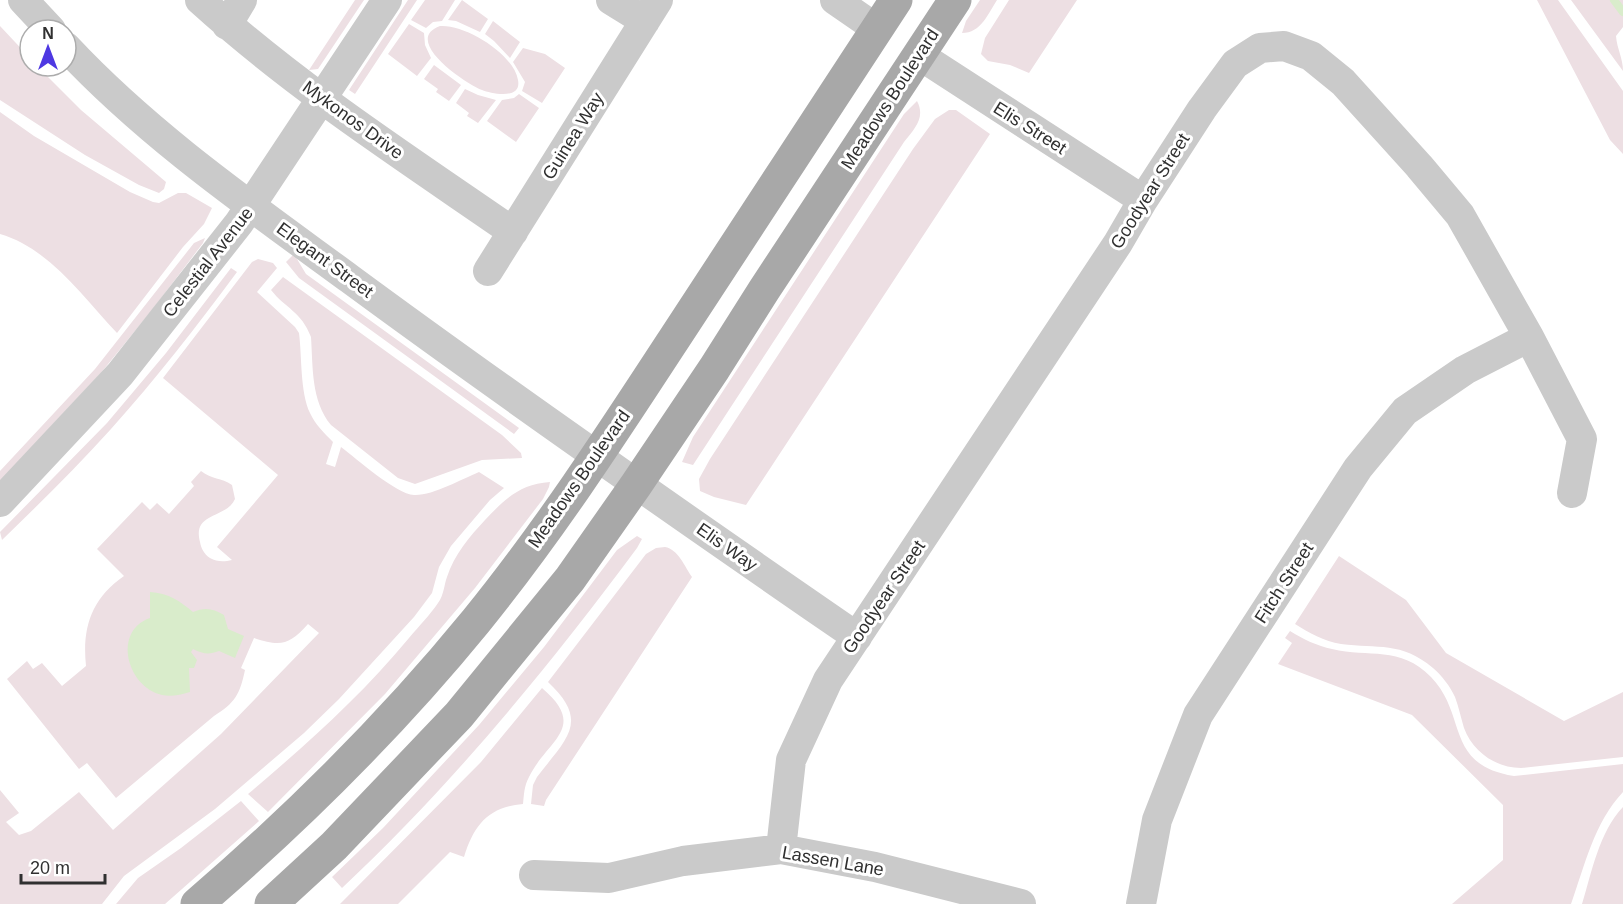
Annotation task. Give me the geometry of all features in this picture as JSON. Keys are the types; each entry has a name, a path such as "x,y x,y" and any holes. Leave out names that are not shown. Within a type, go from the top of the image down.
{"main road":[{"name":"Meadows Boulevard","path":"197,904 316,796 363,749 484,610 596,457 896,0"},
{"path":"919,55 916,53 912,36 913,28 929,0"},
{"name":"Meadows Boulevard","path":"271,904 342,837 459,716 570,579 714,369 955,0"},
{"path":"855,153 854,102 884,53 884,44 877,29"}],"street":[{"path":"23,0 40,18"},
{"name":"Mykonos Drive","path":"200,0 234,12 322,99 513,232"},
{"name":"Celestial Avenue","path":"0,501 120,374 252,206 387,0"},
{"path":"611,0 651,10"},
{"path":"835,0 877,29"},
{"name":"Guinea Way","path":"488,271 651,10"},
{"name":"Goodyear Street","path":"781,849 791,760 828,680 1118,243 1202,109 1235,64 1260,48 1284,46 1311,56 1343,82 1460,215 1529,338 1582,440 1572,493"},
{"name":"Elis Street","path":"919,55 1143,200"},
{"name":"Elegant Street","path":"78,60 173,145 252,206 596,457"},
{"name":"Fitch Street","path":"1141,904 1157,820 1198,715 1358,468 1405,411 1465,370 1529,338"},
{"name":"Elis Way","path":"596,457 857,637"},
{"name":"Lassen Lane","path":"534,875 609,878 683,861 781,849 875,867 1021,904"}],"shaded area":[{"path":"355,0 364,0 318,69 309,70"},
{"path":"408,0 417,0 355,94 349,90"},
{"path":"425,0 455,0 442,21 433,22 426,28 411,20"},
{"path":"462,0 488,19 480,32 456,21 448,20"},
{"path":"980,0 997,0 979,26 962,33 966,21"},
{"path":"1009,0 1077,0 1029,73 1010,65 988,61 981,54 985,38"},
{"path":"1537,0 1558,0 1623,91 1623,154 1610,140"},
{"path":"1571,0 1623,0 1623,27 1616,36 1623,71"},
{"path":"493,21 520,42 510,58 485,34"},
{"path":"409,24 424,33 425,45 431,58 417,76 388,54"},
{"path":"0,26 18,45 18,78 49,78 81,110 166,182 164,189 159,193 139,185 85,155 0,100"},
{"path":"440,26 475,35 498,51 515,70 518,86 515,91 505,94 487,92 451,71 432,51 428,41 430,33"},
{"path":"523,48 545,54 565,68 542,103 522,91 525,82 513,62"},
{"path":"434,65 461,85 449,101 436,92 438,89 424,79"},
{"path":"465,89 496,100 478,123 467,116 469,113 456,103"},
{"path":"519,94 539,108 516,142 487,121 502,100 514,98"},
{"path":"917,101 920,113 915,128 693,465 682,462 693,437 904,114"},
{"path":"949,110 956,110 990,134 746,505 700,491 699,479 710,459 913,149 935,119"},
{"path":"0,112 34,136 130,192 159,203 178,193 186,193 212,208 204,224 183,247 117,333 50,262 18,241 0,234"},
{"path":"205,238 152,310 100,374 0,481 0,471 95,369 194,243"},
{"path":"294,254 306,274 519,428 514,434 299,278 286,262"},
{"path":"258,259 273,263 277,268 257,292 299,333 303,385 307,404 314,421 333,442 326,464 335,467 341,447 387,483 414,495 438,490 479,472 504,488 490,500 451,546 439,567 432,593 414,617 339,699 304,733 215,809 124,876 102,904 0,904 0,790 19,813 6,822 19,835 31,831 79,792 113,830 221,734 319,633 308,624 290,640 284,642 271,643 254,638 241,668 245,670 241,685 232,702 116,798 87,763 79,769 7,679 27,661 33,669 42,663 62,686 86,666 86,639 91,615 104,594 124,576 97,549 142,502 150,510 157,503 169,514 194,486 191,482 201,471 232,485 235,499 225,510 205,520 201,525 199,532 201,546 206,555 213,559 232,560 217,547 278,475 163,378 252,262"},
{"path":"231,268 237,272 144,391 84,458 2,540 0,532 107,423 166,353"},
{"path":"283,277 502,435 521,453 522,458 482,460 415,484 398,478 331,425 324,416 314,383 311,337 303,321 271,290"},
{"path":"550,482 543,499 475,588 385,694 268,812 248,794 332,719 390,660 438,603 458,554 492,512 522,489"},
{"path":"637,536 642,539 637,548 497,725 422,808 342,888 332,877 383,828 479,725 544,647 617,550"},
{"path":"665,547 674,551 692,577 544,806 531,804 533,785 537,777 565,741 570,730 571,720 568,708 548,682 646,554 656,548"},
{"path":"1339,556 1406,600 1446,653 1564,721 1623,692 1623,757 1521,768 1494,762 1479,751 1468,737 1455,697 1446,681 1421,659 1400,650 1335,643 1295,624"},
{"path":"150,592 173,598 193,612 205,609 220,613 224,615 228,629 244,636 235,658 219,651 206,653 193,649 191,652 197,660 194,668 189,668 190,692 162,695 150,690 133,671 128,646 131,634 138,625 150,618"},
{"path":"1290,631 1326,648 1396,656 1419,667 1431,677 1442,692 1467,750 1477,761 1492,770 1514,776 1623,764 1623,792 1597,831 1571,904 1452,904 1503,860 1503,805 1412,715 1278,664 1292,643 1285,638"},
{"path":"542,688 556,702 562,714 563,724 560,734 529,777 523,804 500,809 484,820 473,836 464,857 450,852 398,904 340,904 481,762"},
{"path":"241,801 259,821 165,904 116,904 138,878"},
{"path":"1623,807 1623,904 1582,904 1602,840"}],"waterway":[{"path":"1614,0 1623,12"}]}
